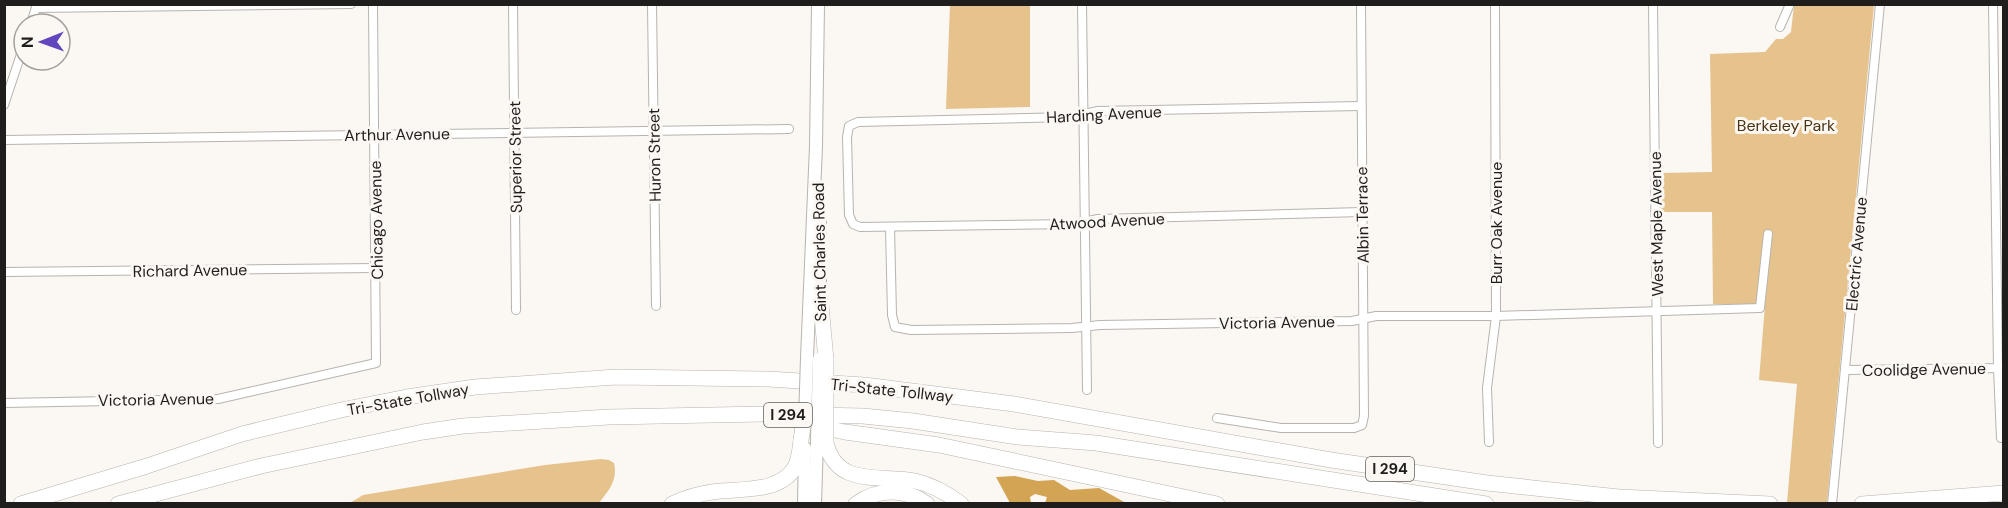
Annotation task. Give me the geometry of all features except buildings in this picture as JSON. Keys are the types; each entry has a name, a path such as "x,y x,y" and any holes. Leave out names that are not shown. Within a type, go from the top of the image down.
{"highway":[{"path":"672,504 698,495 762,487 782,481 790,474 812,441 820,294"},
{"name":"Tri-State Tollway","path":"21,504 147,466 242,434 352,408 475,387 616,377 768,380 864,385 1014,404 1332,460 1487,483 1619,496 1770,504"},
{"path":"805,413 812,441 849,473 862,477 918,482 948,494 961,504"},
{"path":"766,414 845,432 939,445 1217,504"},
{"name":"Tri-State Tollway","path":"118,504 261,466 423,432 463,426 609,417 766,414 863,416 1018,437 1096,443 1486,504"},
{"path":"856,504 870,495 888,492 904,493 927,504"},
{"path":"1862,504 2004,493"}],"main road":[{"name":"Saint Charles Road","path":"805,413 817,359 818,4"},
{"name":"Saint Charles Road","path":"816,146 821,233 820,294"},
{"path":"804,504 812,441"},
{"path":"812,441 815,504"}],"street":[{"path":"37,6 351,4"},
{"name":"Chicago Avenue","path":"373,4 376,363"},
{"name":"Superior Street","path":"513,4 516,310"},
{"name":"Huron Street","path":"651,4 656,306"},
{"path":"1082,4 1087,390"},
{"name":"Albin Terrace","path":"1217,418 1281,428 1354,428 1362,425 1364,416 1361,4"},
{"name":"Burr Oak Avenue","path":"1489,442 1488,388 1496,316 1495,4"},
{"name":"West Maple Avenue","path":"1653,4 1658,443"},
{"path":"1780,27 1790,4"},
{"name":"Electric Avenue","path":"1832,504 1880,4"},
{"path":"1994,4 2001,438"},
{"path":"4,105 15,72"},
{"name":"Harding Avenue","path":"853,224 849,215 846,137 849,126 858,122 1360,106"},
{"name":"Arthur Avenue","path":"4,140 789,129"},
{"name":"Atwood Avenue","path":"853,224 860,227 890,227 1074,224 1085,221 1362,212"},
{"name":"Victoria Avenue","path":"890,227 892,315 895,327 911,330 1352,321 1363,317 1496,316 1760,308 1768,234"},
{"name":"Richard Avenue","path":"4,273 376,268"},
{"name":"Victoria Avenue","path":"4,403 218,399 376,363"},
{"name":"Coolidge Avenue","path":"1845,370 2001,368"}],"green space":[{"path":"950,5 1030,5 1030,107 946,109"},
{"name":"Berkeley Park","path":"1794,5 1874,5 1827,503 1787,503 1797,384 1759,380 1765,305 1713,304 1712,212 1660,212 1660,173 1712,172 1710,54 1765,52 1776,39 1783,39 1791,32"},
{"path":"601,459 614,463 615,475 599,503 350,503 363,495 545,465"}],"shaded area":[{"path":"1015,476 1038,481 1054,480 1070,490 1099,488 1126,503 1045,503 1047,497 1035,494 1030,497 1031,503 1010,503 996,477"}]}
